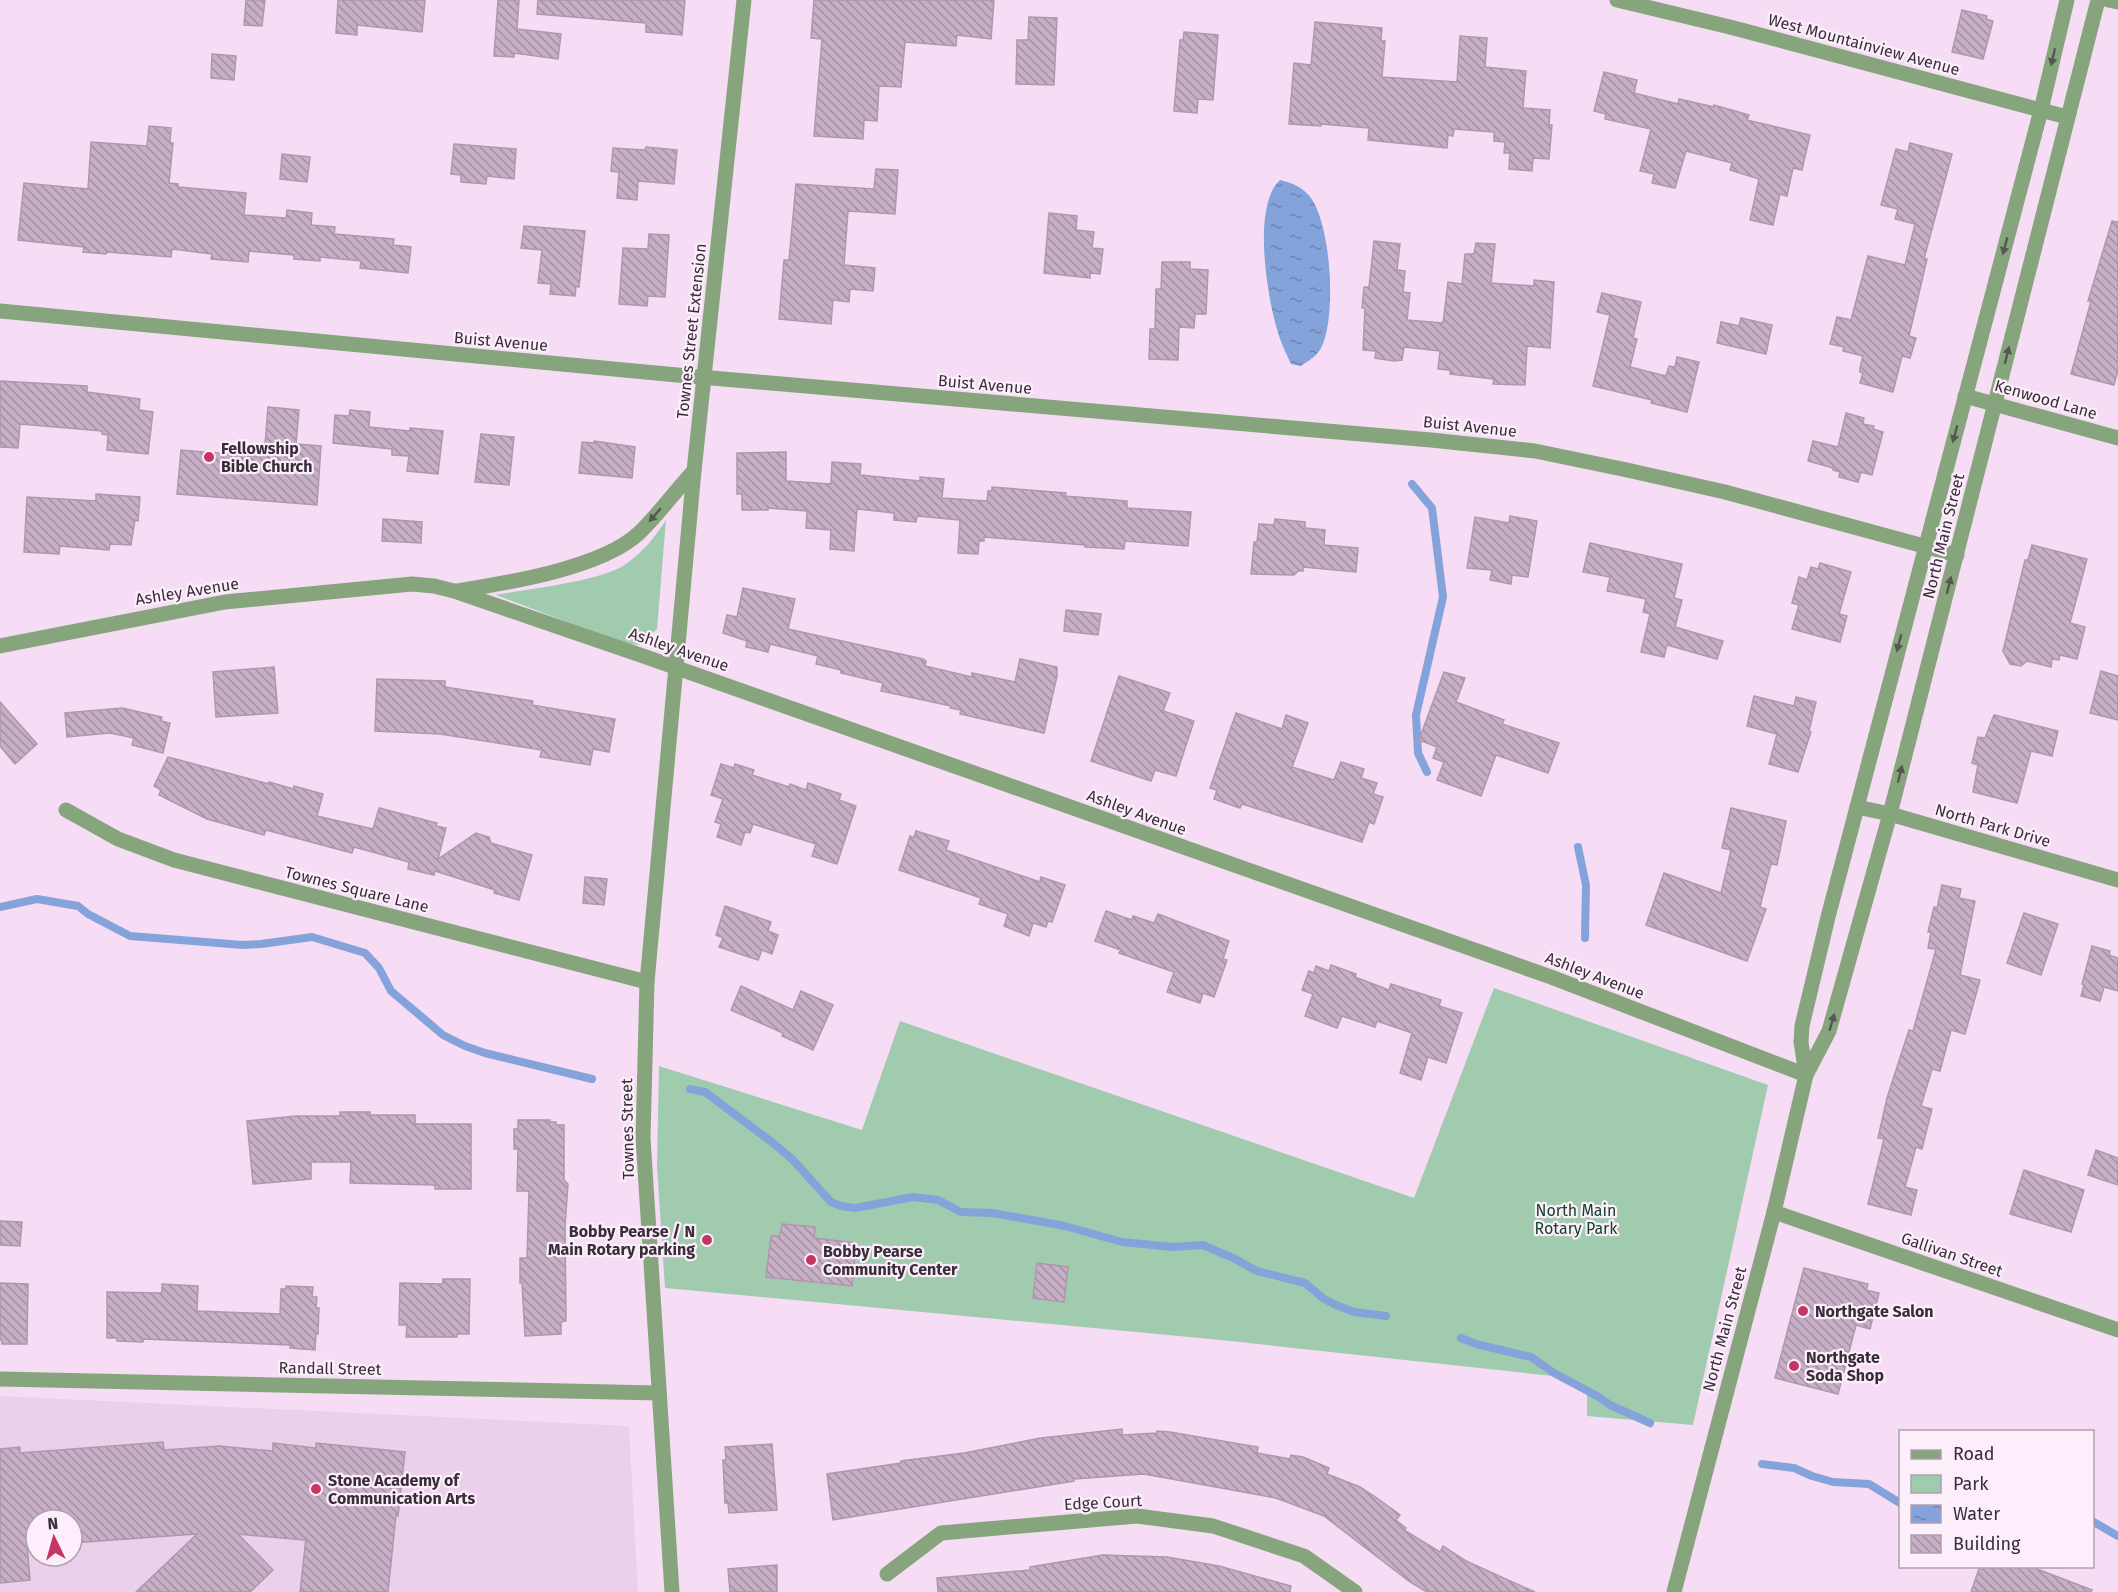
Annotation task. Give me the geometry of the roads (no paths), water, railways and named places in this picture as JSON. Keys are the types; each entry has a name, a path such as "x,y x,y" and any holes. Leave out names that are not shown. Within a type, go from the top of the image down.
{"street":[{"name":"Townes Street Extension","path":"675,667 744,0"},
{"name":"West Mountainview Avenue","path":"1617,0 1730,27 2067,117"},
{"name":"North Main Street","path":"1806,1075 1801,1042 1803,1026 1857,807 2041,110 2067,0"},
{"name":"North Main Street","path":"1674,1592 1774,1212 1806,1075 1829,1031 1890,814 2098,0"},
{"path":"2108,0 2118,2"},
{"name":"Buist Avenue","path":"0,311 705,378 1534,451 1725,492 1957,555"},
{"name":"Kenwood Lane","path":"1965,396 2118,438"},
{"name":"Ashley Avenue","path":"454,591 509,583 604,555 638,534 694,471"},
{"name":"Ashley Avenue","path":"0,645 225,602 412,584 434,586 675,667 1551,977 1806,1075"},
{"name":"Townes Street","path":"672,1592 643,1138 647,982 675,667"},
{"name":"North Park Drive","path":"1857,807 1890,814 2118,880"},
{"name":"Townes Square Lane","path":"66,810 118,839 174,860 647,982"},
{"name":"Gallivan Street","path":"1774,1212 2118,1330"},
{"name":"Randall Street","path":"0,1379 659,1393"},
{"name":"Edge Court","path":"887,1574 941,1533 1137,1516 1213,1526 1304,1556 1355,1592"}],"water":[{"path":"1280,180 1297,186 1311,198 1318,211 1323,229 1330,272 1326,334 1319,351 1301,366 1291,364 1281,342 1266,274 1264,229 1266,209 1271,192"}],"waterway":[{"path":"1412,484 1432,508 1443,597 1416,715 1418,753 1427,772"},
{"path":"1578,847 1586,885 1585,938"},
{"path":"0,907 37,899 78,906 88,914 130,936 243,945 312,937 365,953 379,968 391,991 443,1035 485,1053 592,1079"},
{"path":"690,1089 705,1092 773,1143 792,1159 831,1202 841,1206 855,1208 913,1197 938,1200 961,1212 992,1213 1065,1226 1122,1242 1173,1247 1203,1245 1257,1271 1305,1283 1324,1299 1354,1312 1386,1316"},
{"path":"1461,1338 1476,1344 1531,1357 1610,1405 1650,1423"},
{"path":"1762,1464 1794,1468 1833,1482 1869,1484 1899,1502"},
{"path":"2094,1522 2118,1536"}],"place":[{"name":"Fellowship Bible Church","path":"209,457"},
{"name":"Bobby Pearse / N Main Rotary parking","path":"707,1240"},
{"name":"Bobby Pearse Community Center","path":"811,1260"},
{"name":"Northgate Salon","path":"1803,1311"},
{"name":"Northgate Soda Shop","path":"1794,1366"},
{"name":"Stone Academy of Communication Arts","path":"316,1489"}],"park label":[{"name":"North Main Rotary Park","path":"1576,1219"}]}
